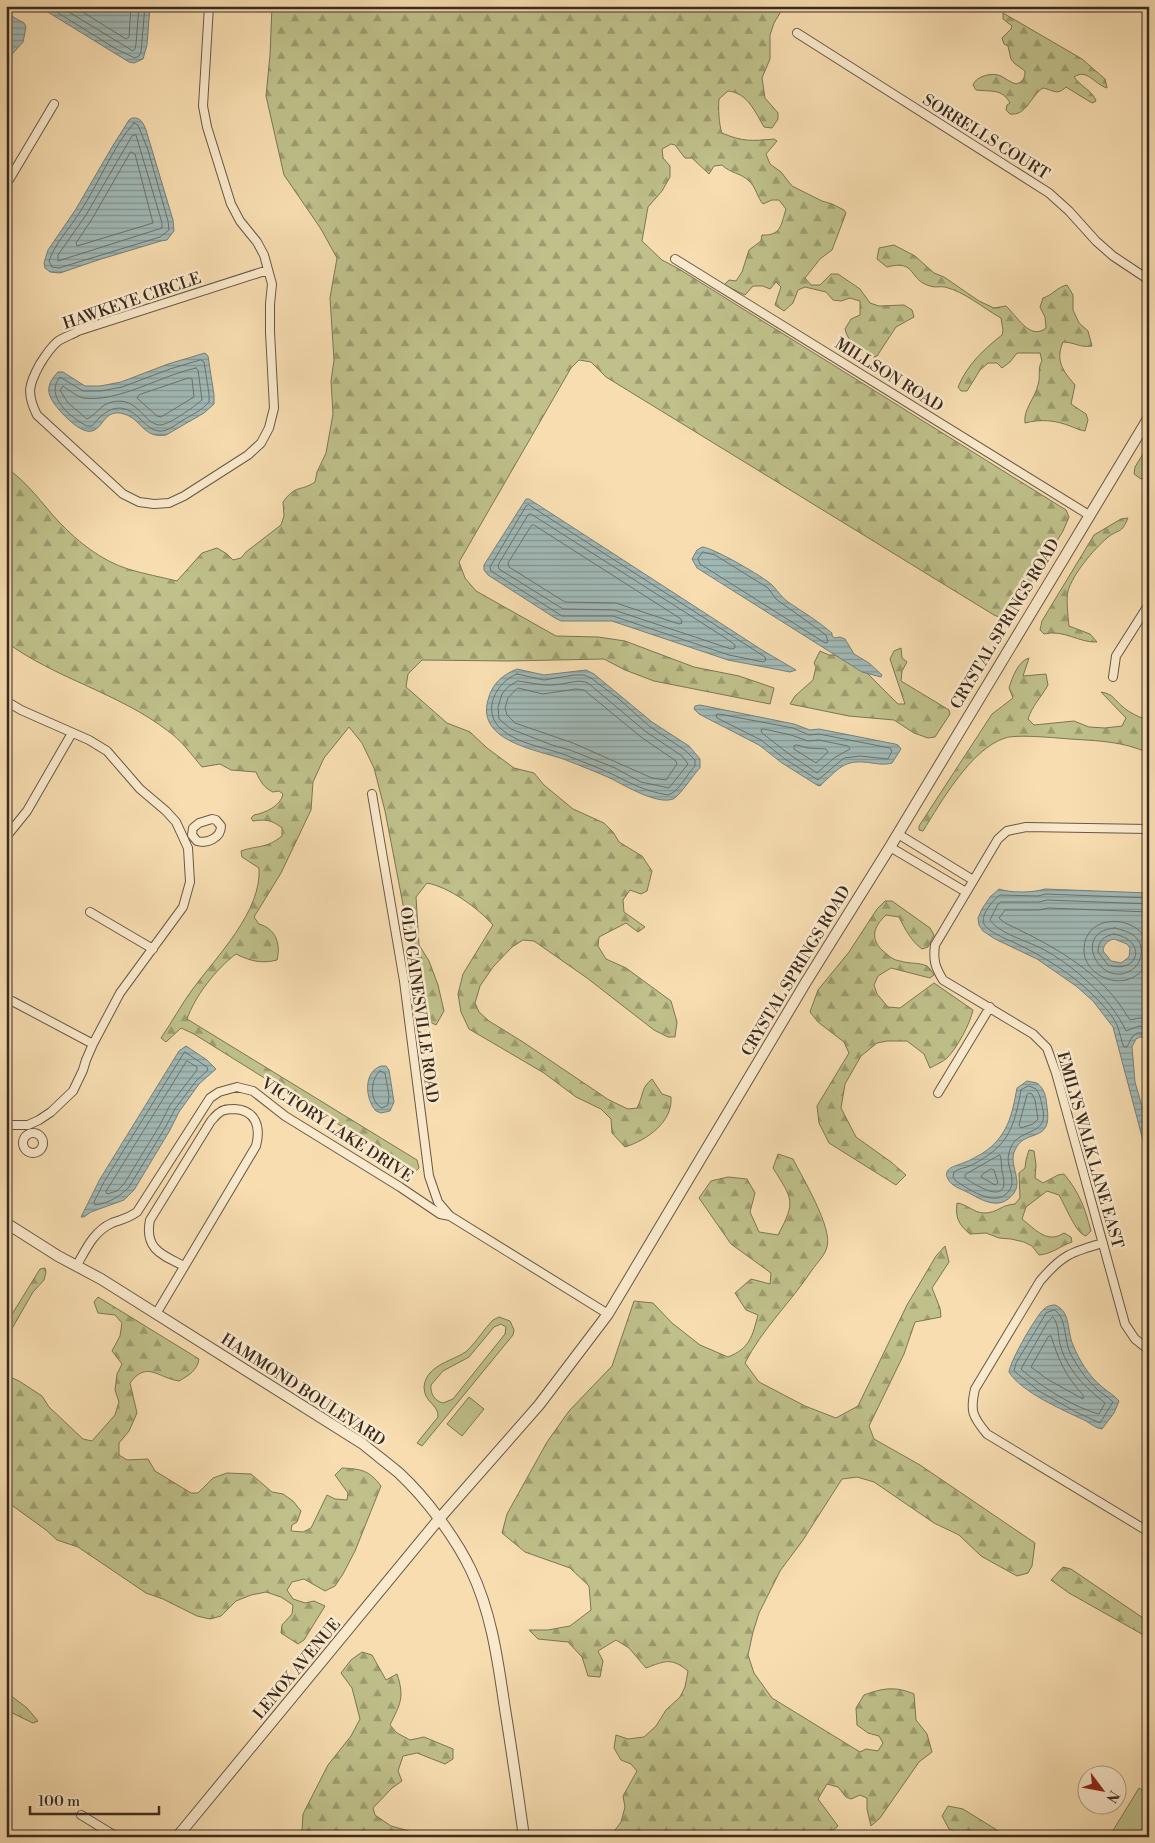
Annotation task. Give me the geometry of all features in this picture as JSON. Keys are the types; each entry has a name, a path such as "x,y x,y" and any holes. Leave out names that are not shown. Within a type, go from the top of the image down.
{"street":[{"name":"HAWKEYE CIRCLE","path":"209,6 203,106 207,127 232,204 240,221 257,242 264,255 272,284 270,332 274,408 269,428 261,443 248,455 184,496 169,503 154,504 139,502 123,494 37,415 30,393 31,380 46,354 58,342 78,331 268,270"},
{"name":"SORRELLS COURT","path":"797,33 1049,193 1113,256 1149,280"},
{"path":"6,185 54,104"},
{"name":"MILLSON ROAD","path":"675,259 1089,515"},
{"name":"CRYSTAL SPRINGS ROAD","path":"439,1519 539,1405 608,1314 806,982 898,834 1149,417"},
{"path":"1113,676 1116,656 1149,604"},
{"path":"6,701 21,710 89,740 108,751 140,789 166,811 188,836 190,860 188,890 183,907 120,993 93,1044 83,1070 67,1098 51,1112 28,1125 6,1125"},
{"path":"6,837 27,811 72,733"},
{"name":"OLD GAINESVILLE ROAD","path":"372,794 404,981 429,1176 438,1202 450,1216"},
{"name":"EMILYS WALK LANE EAST","path":"1149,829 1026,827 1007,831 998,839 935,944 933,959 935,967 943,980 1033,1034 1047,1048 1056,1073 1125,1324 1135,1339 1149,1350"},
{"path":"898,834 973,880"},
{"path":"890,847 966,892"},
{"path":"90,912 153,949"},
{"path":"12,1001 93,1044"},
{"path":"938,1093 990,1007"},
{"name":"VICTORY LAKE DRIVE","path":"77,1265 94,1237 100,1231 113,1223 127,1219 137,1212 210,1098 219,1092 237,1087 253,1091 285,1116 400,1186 440,1214 450,1216 608,1314"},
{"path":"156,1314 256,1146 259,1134 257,1123 253,1117 242,1109 228,1108 220,1112 211,1121 150,1220 147,1232 149,1239 158,1252 184,1266"},
{"path":"28,1125 30,1133"},
{"name":"HAMMOND BOULEVARD","path":"6,1223 77,1265 363,1444 400,1474 439,1519 472,1571 489,1617 497,1650 524,1837"},
{"path":"1103,1243 1072,1252 1053,1265 1040,1281 975,1389 971,1406 975,1420 986,1434 1149,1532"},
{"name":"LENOX AVENUE","path":"177,1837 439,1519"},
{"path":"81,1815 117,1837"}],"green space":[{"path":"272,6 788,6 780,13 774,23 770,35 770,59 762,78 765,98 778,113 778,119 772,128 764,127 746,99 741,95 728,91 719,99 722,133 748,140 774,139 777,141 766,154 770,164 781,172 792,186 844,210 846,213 832,250 820,259 805,278 811,285 820,285 831,274 838,274 860,289 870,303 879,306 904,305 912,310 914,317 896,327 877,356 871,358 852,342 845,329 851,319 860,315 860,301 850,298 841,301 833,300 826,292 805,287 798,290 793,303 784,311 775,305 781,287 776,282 770,289 763,286 753,286 745,295 724,285 729,280 736,281 742,272 749,250 761,241 762,235 773,234 777,231 786,209 779,200 772,200 763,204 749,181 722,165 714,166 709,174 692,158 685,158 675,145 671,144 662,149 663,158 670,166 670,177 662,191 648,207 642,241 662,260 1066,510 1069,517 1063,531 1014,610 1004,619 994,615 606,377 591,362 579,360 571,368 459,562 465,578 476,591 556,636 598,637 625,641 694,667 739,676 774,688 770,704 654,681 625,670 604,659 422,660 408,674 406,687 447,723 470,732 487,748 514,768 534,773 544,785 573,809 604,823 619,842 642,856 652,871 647,891 641,894 630,890 623,900 624,912 645,927 638,932 626,923 599,937 598,946 606,959 626,968 671,1001 677,1022 675,1037 668,1037 654,1030 587,978 534,941 523,940 512,947 493,967 480,986 475,1003 479,1012 489,1021 609,1100 628,1109 637,1108 644,1089 652,1079 662,1094 671,1097 668,1114 657,1129 642,1140 625,1147 612,1133 611,1119 601,1109 576,1097 544,1073 469,1029 461,1012 458,994 463,974 493,925 463,899 436,885 427,883 416,897 419,945 429,961 438,985 444,1011 436,1025 428,1021 420,993 385,811 374,768 362,743 349,727 324,758 313,782 311,810 281,873 254,917 259,924 270,929 276,938 278,943 277,960 256,961 236,954 221,967 207,984 195,1001 187,1019 417,1160 419,1168 415,1172 194,1034 181,1028 166,1042 161,1038 188,996 246,917 258,884 259,868 242,857 241,851 266,845 282,836 282,828 275,823 265,820 253,821 251,818 276,805 283,794 279,791 273,792 267,788 256,772 231,770 220,764 202,767 178,739 149,718 129,706 25,655 6,642 6,468 28,486 82,544 100,556 118,566 177,581 202,553 217,548 233,560 241,558 281,525 284,516 283,502 287,496 295,490 315,482 317,472 326,453 333,414 331,381 334,360 330,298 337,258 321,229 284,175 266,96"},
{"path":"1003,13 1082,59 1105,79 1107,88 1087,75 1079,75 1074,77 1092,94 1096,101 1092,103 1066,87 1057,92 1043,88 1024,109 1016,114 1010,114 1006,110 1007,105 1010,103 1003,95 976,90 973,85 977,79 993,74 1016,84 1024,78 1025,71 1011,59 1008,46 1004,44 1002,38 1012,26 1003,19"},
{"path":"894,245 915,256 934,273 944,277 979,301 994,308 1006,306 1024,326 1035,331 1046,328 1045,317 1040,307 1043,298 1060,287 1067,285 1073,295 1073,310 1079,323 1088,331 1092,346 1063,342 1060,355 1064,370 1075,385 1071,404 1086,414 1088,420 1085,431 1053,421 1025,423 1027,409 1039,382 1042,361 1040,353 1017,353 1002,368 997,363 988,363 980,370 967,391 961,391 958,387 971,365 1002,335 1001,318 952,289 932,287 923,283 908,268 897,265 887,267 877,259 879,248"},
{"path":"1149,444 1149,477 1141,479 1134,474 1135,467"},
{"path":"1128,518 1121,529 1107,538 1090,556 1074,577 1068,591 1069,626 1090,634 1097,642 1090,642 1058,633 1044,634 1040,630 1042,621 1094,535 1121,519"},
{"path":"901,648 902,658 907,662 902,671 901,681 949,710 950,714 935,737 928,738 914,733 894,720 849,716 790,704 795,696 813,680 816,667 814,663 820,651 829,655 835,655 867,673 898,704 905,704 890,659 894,651"},
{"path":"1029,658 1023,676 1046,674 1048,685 1028,719 1034,725 1074,721 1089,727 1122,726 1126,718 1101,692 1111,696 1139,717 1149,720 1149,753 1129,746 1101,741 1027,736 1005,738 992,744 980,753 958,778 923,831 919,830 919,826 992,714 1013,698 1009,688 1016,670"},
{"path":"885,901 892,901 930,928 934,935 928,947 922,949 911,939 899,917 886,915 876,928 876,942 887,955 895,960 927,966 934,975 930,978 891,968 878,976 874,985 877,994 888,1007 900,1008 934,983 973,1010 959,1042 951,1054 941,1062 930,1068 924,1054 907,1041 877,1043 861,1056 845,1084 841,1108 856,1137 906,1175 896,1185 829,1143 819,1123 817,1106 849,1053 844,1042 818,1022 810,1012 818,990 849,952 877,909"},
{"path":"1029,1150 1034,1151 1035,1178 1043,1183 1064,1174 1074,1187 1091,1231 1086,1236 1082,1234 1059,1195 1047,1191 1026,1207 1022,1219 1042,1234 1052,1237 1064,1233 1071,1237 1072,1242 1039,1255 1032,1246 1024,1242 999,1238 986,1233 970,1234 957,1217 957,1203 984,1213 993,1212 1015,1204 1020,1198 1019,1173 1025,1168"},
{"path":"778,1154 793,1159 816,1203 828,1239 827,1247 821,1259 768,1327 745,1363 759,1382 805,1406 836,1418 858,1406 907,1305 936,1256 945,1246 949,1262 932,1288 940,1308 941,1317 915,1322 904,1354 869,1426 874,1439 920,1465 1035,1543 1032,1566 1028,1573 1017,1576 981,1556 959,1535 934,1523 874,1482 857,1477 842,1479 803,1540 780,1571 759,1613 748,1655 754,1673 772,1698 860,1752 866,1749 878,1751 883,1743 879,1736 868,1733 857,1725 856,1708 864,1695 889,1689 914,1694 916,1720 927,1734 932,1752 919,1762 880,1818 871,1826 867,1809 867,1798 860,1795 851,1799 846,1797 838,1787 827,1784 818,1799 838,1826 831,1832 818,1837 610,1837 621,1822 625,1807 623,1796 637,1771 631,1764 621,1760 614,1748 616,1735 628,1739 644,1737 656,1726 666,1710 680,1697 685,1687 688,1671 672,1662 646,1668 629,1648 616,1640 598,1651 603,1661 600,1677 588,1676 582,1657 568,1642 538,1639 529,1630 548,1630 570,1626 591,1610 589,1586 570,1568 525,1552 502,1533 507,1514 547,1442 569,1411 612,1366 634,1301 653,1303 672,1323 700,1345 728,1357 746,1346 754,1330 758,1315 746,1310 735,1293 751,1279 770,1284 771,1273 731,1244 699,1198 711,1181 728,1177 747,1179 755,1193 750,1212 759,1232 778,1235 788,1215 790,1201 785,1187 773,1168"},
{"path":"45,1268 44,1280 33,1292 6,1339 6,1324 40,1269"},
{"path":"98,1297 199,1359 194,1370 179,1381 147,1371 136,1376 130,1383 137,1413 129,1431 119,1443 119,1455 127,1460 148,1459 155,1471 191,1493 198,1493 213,1478 227,1473 251,1474 272,1492 283,1494 293,1501 301,1511 297,1522 292,1525 291,1531 303,1532 311,1528 327,1495 335,1499 347,1500 348,1493 335,1475 342,1468 364,1471 381,1486 355,1551 335,1586 325,1591 304,1579 292,1582 287,1590 293,1599 305,1603 314,1601 325,1606 304,1640 298,1644 281,1633 282,1625 292,1614 293,1605 281,1597 266,1592 251,1595 236,1601 221,1616 210,1619 197,1616 163,1599 146,1593 78,1547 57,1540 6,1501 6,1375 42,1396 49,1407 83,1439 92,1441 115,1415 119,1402 115,1390 117,1374 122,1364 112,1351 120,1336 122,1323 115,1315 98,1313 94,1302"},
{"path":"499,1317 510,1321 514,1330 513,1335 422,1446 417,1443 438,1417 436,1409 426,1397 424,1387 426,1379 435,1368 468,1350 493,1320","holes":["501,1324 506,1327 505,1334 453,1399 443,1403 435,1399 431,1391 431,1385 443,1371 469,1357 494,1327"]},
{"path":"469,1397 484,1409 462,1436 447,1424"},
{"path":"1063,1567 1071,1569 1149,1622 1149,1638 1069,1593 1051,1580"},
{"path":"362,1652 372,1655 386,1680 397,1674 401,1695 390,1725 397,1733 410,1740 424,1737 453,1749 453,1759 445,1764 417,1753 403,1756 398,1771 402,1781 392,1788 373,1808 375,1815 391,1826 409,1831 415,1837 298,1837 302,1831 303,1814 328,1765 351,1736 360,1719 352,1688 341,1673 351,1660"},
{"path":"6,1692 27,1708 38,1721 33,1723 6,1710"},
{"path":"1139,1788 1149,1794 1149,1837 1109,1837 1122,1816 1128,1816 1128,1806"},
{"path":"948,1806 963,1809 1008,1837 968,1837 949,1829 942,1816"}],"water":[{"path":"38,6 150,6 147,45 143,59 134,63 129,62"},
{"path":"6,13 24,23 26,27 23,42 6,61"},
{"path":"132,118 140,120 146,130 173,220 174,231 167,240 60,273 50,272 45,268 44,263 48,250 76,209 112,147"},
{"path":"205,353 208,356 214,404 204,413 166,435 152,434 130,417 117,413 108,416 92,431 81,429 62,413 52,401 49,393 50,383 58,372 63,372 85,386 100,386 121,382 168,364"},
{"path":"526,499 529,499 796,670 790,672 728,660 612,621 561,621 555,618 488,575 484,570 484,565"},
{"path":"702,547 708,548 749,569 767,581 786,600 832,633 832,636 845,639 854,654 869,663 882,675 881,677 862,672 697,568 692,559 697,550"},
{"path":"517,669 544,675 586,670 594,674 652,722 689,746 700,759 700,768 676,797 667,800 659,799 642,794 606,776 566,760 512,742 500,735 491,726 487,714 488,700 495,685 502,677"},
{"path":"700,705 794,724 810,730 819,729 895,744 901,749 892,763 856,762 844,765 820,786 782,763 759,745 699,714 694,709 695,706"},
{"path":"999,889 1022,892 1045,889 1149,893 1149,1038 1140,1037 1136,1039 1132,1047 1135,1082 1143,1110 1149,1122 1149,1163 1113,1027 1093,1001 1076,986 1037,959 995,939 983,931 979,925 978,918 990,897","holes":["1114,939 1127,944 1130,948 1129,957 1121,963 1111,961 1103,951 1106,943"]},
{"path":"186,1046 207,1060 216,1069 199,1084 179,1112 134,1190 124,1200 81,1217 100,1179 179,1051"},
{"path":"381,1066 386,1066 389,1070 394,1102 390,1111 381,1113 372,1106 368,1086 371,1074"},
{"path":"1027,1081 1037,1083 1043,1091 1048,1119 1046,1127 1019,1143 1015,1150 1013,1161 1017,1183 1014,1193 1003,1202 991,1203 954,1185 949,1181 947,1172 954,1166 983,1153 998,1139 1011,1116 1017,1088"},
{"path":"1055,1305 1064,1312 1071,1340 1085,1367 1097,1382 1119,1401 1114,1413 1102,1429 1032,1393 1023,1387 1009,1372 1018,1349 1035,1320 1045,1308"}]}
